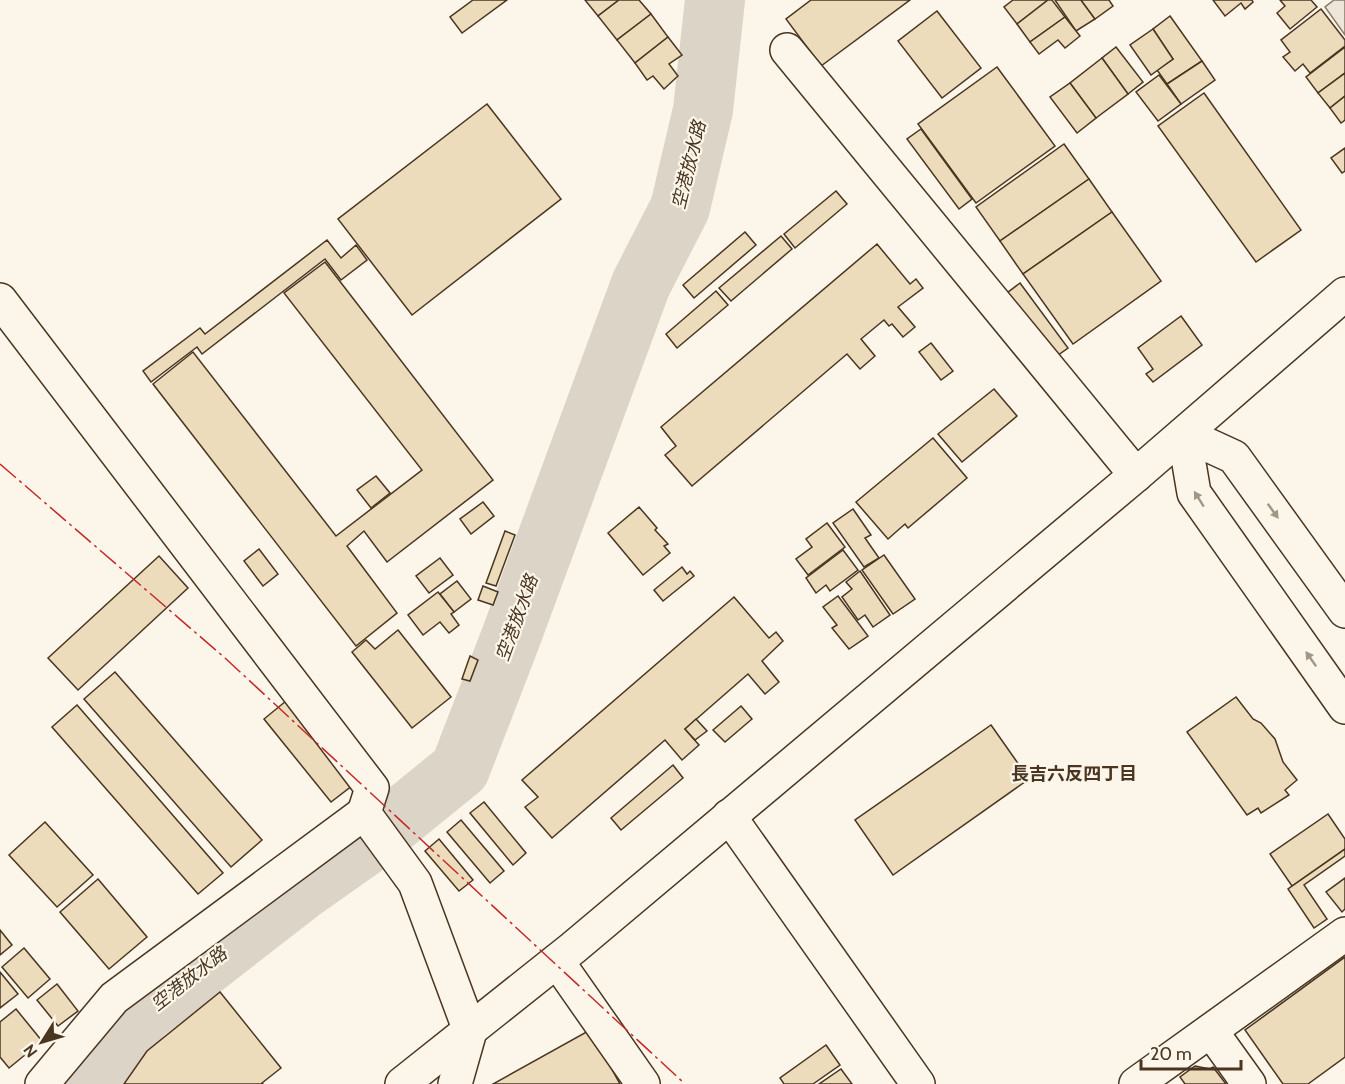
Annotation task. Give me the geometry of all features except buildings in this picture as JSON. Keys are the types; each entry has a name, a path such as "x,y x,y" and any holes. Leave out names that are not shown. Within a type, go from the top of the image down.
{"street":[{"path":"787,50 1136,475"},
{"path":"402,1084 557,961 1136,475 1345,294"},
{"path":"0,300 372,788 363,813 114,998 42,1084"},
{"path":"1184,434 1234,457 1345,611"},
{"path":"1184,434 1194,494 1345,707"},
{"path":"363,813 415,883 470,1031 455,1084"},
{"path":"729,816 918,1084"},
{"path":"1136,1084 1345,934"},
{"path":"557,961 643,1084"},
{"path":"1211,1031 1249,1084"}],"shaded area":[{"path":"1334,0 1345,0 1345,35 1325,7"}],"waterway":[{"name":"空港放水路","path":"84,1084 144,1013 301,891 369,843 460,769 641,284 680,208 703,110 715,0"}],"power":[{"path":"0,464 225,658 685,1084"}],"district":[{"name":"長吉六反四丁目","path":"1074,774"}]}
